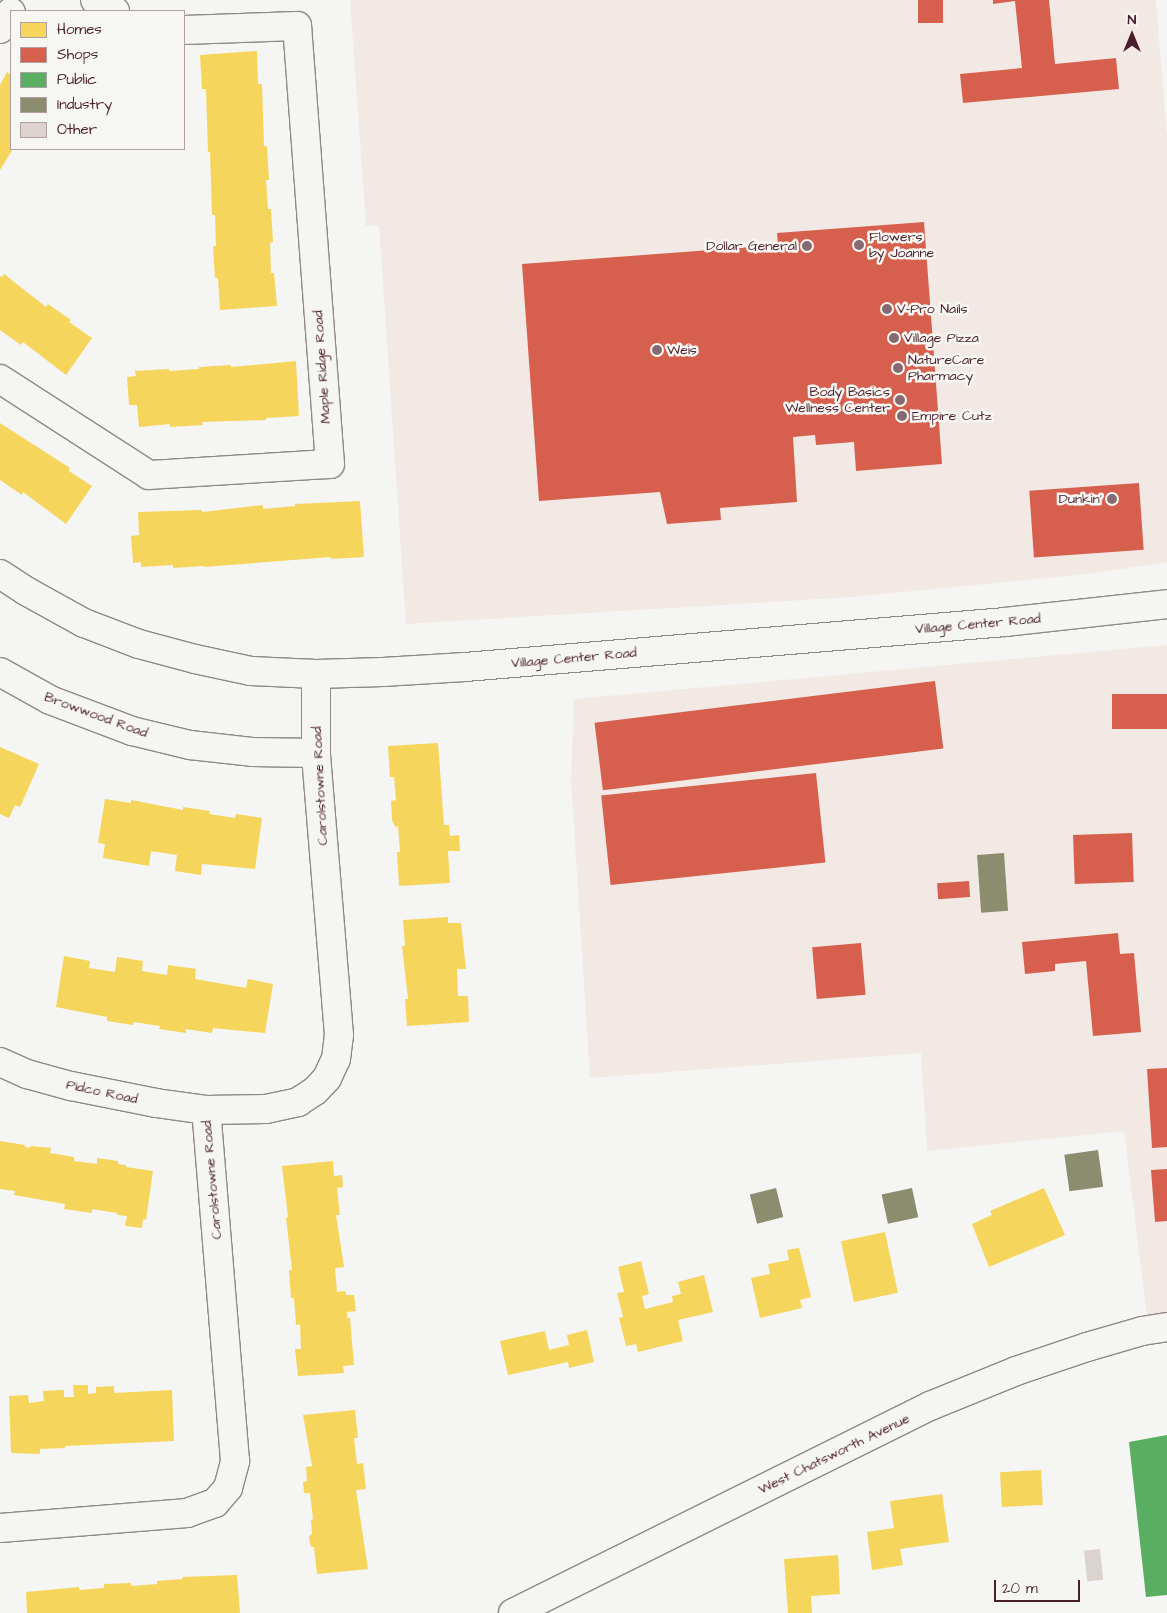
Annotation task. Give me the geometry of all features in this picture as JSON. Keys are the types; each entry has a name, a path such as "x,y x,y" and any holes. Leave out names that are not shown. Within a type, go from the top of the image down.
{"street":[{"path":"95,0 113,10"},
{"path":"0,29 10,15"},
{"name":"Maple Ridge Road","path":"0,379 148,474 330,464 297,26 185,30"},
{"name":"Village Center Road","path":"0,574 26,591 84,622 139,644 251,671 316,674 383,672 534,661 1005,622 1167,604"},
{"name":"Browwood Road","path":"0,672 50,700 132,731 208,747 252,752 316,753"},
{"name":"Carolstowne Road","path":"0,1528 188,1513 215,1503 228,1488 235,1461 206,1110 266,1109 298,1102 315,1091 327,1078 336,1059 339,1035 316,753 316,674"},
{"name":"Pidco Road","path":"0,1062 27,1074 71,1086 156,1103 206,1110"},
{"name":"West Chatsworth Avenue","path":"514,1613 930,1406 1016,1371 1087,1347 1142,1331 1167,1326"}],"shaded area":[{"path":"350,0 1156,0 1167,136 1167,562 1096,573 853,597 406,624 379,225 366,226"},
{"path":"1167,645 1167,1311 1147,1316 1124,1131 927,1151 921,1053 590,1078 571,780 574,699"}],"building: Homes":[{"path":"257,51 258,84 262,84 264,146 267,146 269,180 266,180 268,209 271,209 273,242 270,243 271,273 274,273 277,306 220,310 218,278 215,278 213,246 216,246 215,215 212,215 206,89 202,89 200,55"},
{"path":"7,72 10,74 10,150 12,150 0,170 0,85"},
{"path":"4,274 46,307 48,304 71,320 69,322 92,338 66,375 23,342 21,345 0,330 0,276 2,277"},
{"path":"296,361 299,416 266,418 266,420 202,422 203,425 170,427 170,424 139,427 137,405 129,405 127,377 136,376 135,371 169,369 169,371 199,369 199,367 231,365 231,367"},
{"path":"0,423 70,468 69,471 92,486 66,524 23,492 22,495 0,480"},
{"path":"360,501 364,557 331,559 331,557 173,568 173,565 141,567 141,562 133,563 131,536 139,535 138,512 202,510 202,512 263,505 263,509 295,506 295,504"},
{"path":"438,743 444,825 449,825 450,836 459,835 460,851 448,851 450,883 399,886 397,852 400,852 398,826 395,827 392,820 391,801 396,800 394,777 390,777 388,746"},
{"path":"0,747 39,764 20,807 15,805 9,818 0,814"},
{"path":"105,799 131,803 131,800 183,810 183,807 210,811 209,814 235,818 236,814 262,818 255,869 202,864 201,875 175,871 177,855 151,851 149,866 103,858 105,844 98,843"},
{"path":"448,917 448,923 461,923 466,969 457,969 458,996 468,996 469,1022 407,1026 405,999 408,999 402,946 405,946 403,920"},
{"path":"64,956 90,961 89,968 115,972 117,957 143,961 142,971 167,975 168,965 196,969 195,979 246,988 248,979 273,984 265,1033 213,1028 212,1033 186,1029 186,1033 159,1029 160,1026 134,1022 133,1025 107,1021 107,1017 56,1007"},
{"path":"0,1141 25,1145 25,1147 30,1148 30,1146 51,1148 50,1153 74,1157 74,1161 97,1164 97,1158 118,1161 118,1164 126,1165 126,1167 153,1171 146,1220 143,1219 142,1228 125,1226 127,1216 117,1215 117,1213 92,1209 92,1213 64,1209 65,1204 14,1195 15,1191 0,1189"},
{"path":"333,1161 334,1176 342,1175 343,1187 337,1188 340,1215 336,1215 344,1267 335,1268 337,1292 345,1291 346,1295 354,1295 356,1311 347,1312 347,1318 350,1318 354,1365 343,1366 344,1373 298,1376 295,1349 301,1349 300,1324 296,1325 294,1298 291,1298 289,1270 292,1270 282,1166"},
{"path":"1044,1188 1065,1235 989,1267 972,1224 992,1215 990,1211"},
{"path":"885,1232 898,1293 854,1302 841,1241"},
{"path":"799,1248 811,1297 800,1300 802,1308 760,1318 751,1278 770,1274 768,1264 789,1260 787,1250"},
{"path":"641,1261 649,1294 642,1296 645,1309 673,1302 672,1296 681,1294 678,1282 704,1275 713,1312 678,1320 683,1341 638,1352 636,1344 626,1346 619,1318 623,1317 617,1293 624,1292 618,1267"},
{"path":"587,1330 594,1362 569,1368 568,1362 508,1375 500,1341 545,1331 549,1350 569,1345 567,1335"},
{"path":"73,1385 88,1385 88,1394 96,1393 96,1387 114,1386 114,1393 172,1390 174,1441 65,1446 65,1448 40,1449 40,1454 11,1453 9,1396 28,1395 29,1403 44,1401 43,1391 64,1390 64,1397 74,1397"},
{"path":"355,1410 358,1438 354,1438 357,1464 363,1463 366,1489 356,1490 368,1569 317,1574 314,1547 310,1544 309,1536 312,1534 311,1520 313,1519 310,1493 304,1493 303,1482 307,1481 306,1467 312,1466 303,1415"},
{"path":"1041,1470 1043,1505 1002,1507 1000,1472"},
{"path":"942,1494 949,1542 900,1549 903,1565 872,1570 867,1532 894,1528 890,1501"},
{"path":"838,1555 840,1594 811,1596 812,1613 788,1613 784,1559"},
{"path":"237,1575 240,1613 27,1613 26,1592 79,1587 79,1590 104,1588 104,1584 131,1583 131,1586 157,1584 157,1581 183,1579 182,1577"}],"building: Shops":[{"path":"918,0 943,0 943,23 918,23"},
{"path":"993,0 1049,0 1055,64 1116,58 1119,89 963,103 960,74 1022,68 1015,1 993,4"},
{"name":"Weis","path":"924,222 942,464 856,471 854,442 816,445 815,435 793,437 797,502 720,508 721,520 667,524 660,492 539,501 522,264 778,245 777,233"},
{"path":"1139,483 1144,550 1034,558 1029,491"},
{"path":"935,681 943,748 603,790 595,723"},
{"path":"1112,694 1167,694 1167,729 1112,729"},
{"path":"816,773 825,863 611,885 601,796"},
{"path":"1132,833 1134,882 1075,884 1073,835"},
{"path":"969,881 970,897 938,899 937,883"},
{"path":"1118,933 1120,954 1134,953 1141,1032 1093,1036 1086,961 1055,964 1055,971 1025,974 1022,942"},
{"path":"861,943 866,995 817,999 812,947"},
{"path":"1167,1068 1167,1147 1152,1148 1147,1069"},
{"path":"1167,1169 1167,1221 1155,1222 1151,1170"}],"building: Public":[{"path":"1167,1435 1167,1595 1146,1597 1129,1442"}],"building: Industry":[{"path":"1004,853 1008,911 981,913 977,855"},
{"path":"1098,1150 1103,1187 1069,1191 1064,1155"},
{"path":"776,1188 783,1217 757,1224 750,1195"},
{"path":"912,1188 918,1217 888,1224 882,1194"}],"building: Other":[{"path":"1100,1549 1103,1580 1087,1582 1084,1551"}],"place":[{"name":"Flowers by Joanne","path":"859,245"},
{"name":"Dollar General","path":"807,246"},
{"name":"V-Pro Nails","path":"887,309"},
{"name":"Village Pizza","path":"894,338"},
{"name":"Weis","path":"657,350"},
{"name":"NatureCare Pharmacy","path":"898,368"},
{"name":"Body Basics Wellness Center","path":"900,400"},
{"name":"Empire Cutz","path":"902,416"},
{"name":"Dunkin'","path":"1112,499"}]}
